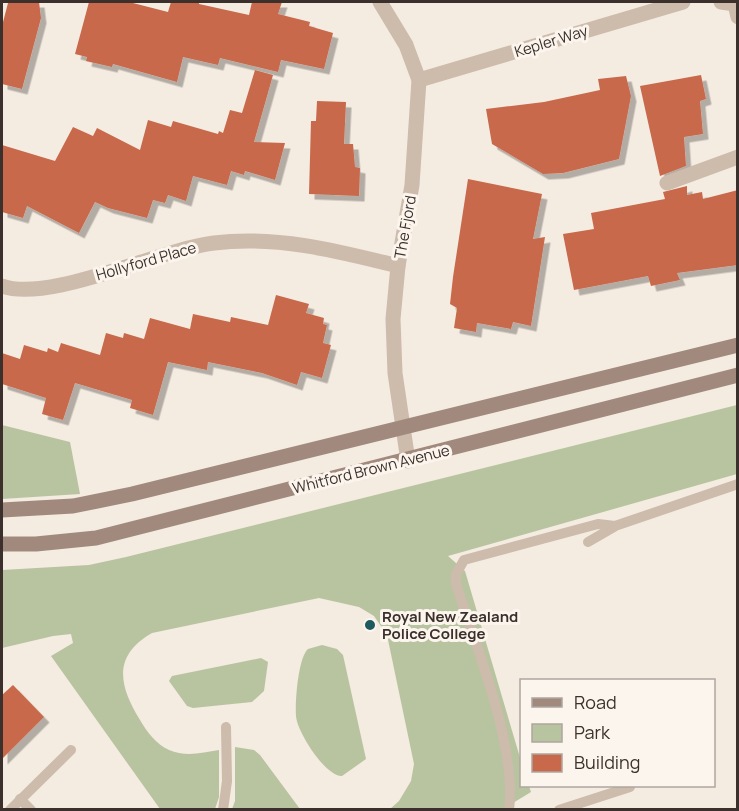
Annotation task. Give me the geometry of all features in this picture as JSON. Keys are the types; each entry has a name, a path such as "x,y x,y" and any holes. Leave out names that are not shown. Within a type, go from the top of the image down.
{"main road":[{"path":"2,510 73,506 112,498 738,345"},
{"name":"Whitford Brown Avenue","path":"2,544 96,538 408,461 738,375"}],"street":[{"name":"The Fjord","path":"380,2 406,45 418,80 412,184 398,266 393,319 394,373 408,461"},
{"name":"Kepler Way","path":"418,80 683,2"},
{"path":"721,2 735,4 738,17"},
{"path":"666,183 738,157"},
{"name":"Hollyford Place","path":"2,286 15,291 53,287 157,255 213,243 286,242 340,251 398,266"}],"lane":[{"path":"588,542 615,526 738,484"},
{"path":"509,810 509,769 492,696 456,584 459,565 464,560 598,524 615,526"},
{"path":"223,810 227,781 225,727"},
{"path":"9,810 71,750"},
{"path":"559,810 630,787"},
{"path":"20,799 31,810"}],"green space":[{"path":"737,405 737,474 448,556 465,571 520,758 520,787 529,787 531,792 503,809 390,809 399,801 411,781 414,764 387,635 374,616 359,607 319,598 152,633 130,652 123,672 124,684 133,707 152,737 164,747 175,752 194,754 219,750 219,797 215,809 160,809 51,656 73,643 71,634 2,648 2,570 89,565"},
{"path":"2,425 70,442 80,494 2,499"},
{"path":"322,645 337,649 343,655 366,759 342,776 328,769 313,752 301,732 296,716 302,661 308,649"},
{"path":"261,658 268,662 264,691 252,702 193,708 187,706 169,681 172,676"},
{"path":"235,747 254,750 260,755 300,809 232,809 235,801"}],"building":[{"path":"39,2 41,18 22,89 2,84 2,26 8,3"},
{"path":"89,2 129,2 168,12 171,2 199,2 199,4 249,15 252,2 282,2 278,14 310,22 309,26 333,33 324,69 281,60 278,72 220,58 218,65 183,57 177,82 113,64 112,67 86,61 87,57 75,54"},
{"path":"255,70 273,75 254,142 285,143 275,180 245,171 244,175 231,171 227,185 193,176 186,201 168,195 165,203 153,200 147,218 108,208 95,202 79,233 27,206 23,218 2,212 2,145 55,161 73,127 93,136 97,128 140,150 148,120 171,127 173,121 218,134 219,131 223,133 230,110 242,113"},
{"path":"701,75 706,99 700,101 703,134 684,137 686,166 660,176 640,86"},
{"path":"626,76 631,96 619,159 563,173 543,174 492,144 486,109 544,102 600,90 598,79"},
{"path":"317,101 346,102 344,144 353,144 355,167 360,168 359,196 309,194 311,121 316,121"},
{"path":"468,179 542,194 533,239 545,237 531,326 513,322 511,329 477,323 476,332 454,328 457,308 450,304"},
{"path":"687,186 687,195 702,192 703,199 738,190 738,265 677,273 680,280 651,286 648,276 574,290 563,234 594,229 591,213 665,199 663,192"},
{"path":"276,295 309,304 306,313 324,318 323,324 327,325 323,343 331,345 322,378 301,372 297,385 262,373 208,362 207,370 168,362 153,415 130,408 132,400 75,383 63,420 42,414 46,398 2,384 2,353 20,359 24,345 47,352 48,348 58,352 61,343 100,355 106,333 123,338 124,333 144,339 150,318 190,329 193,314 230,322 231,317 268,325"},
{"path":"13,685 44,717 2,759 2,695"}],"place":[{"name":"Royal New Zealand Police College","path":"370,625"}]}
